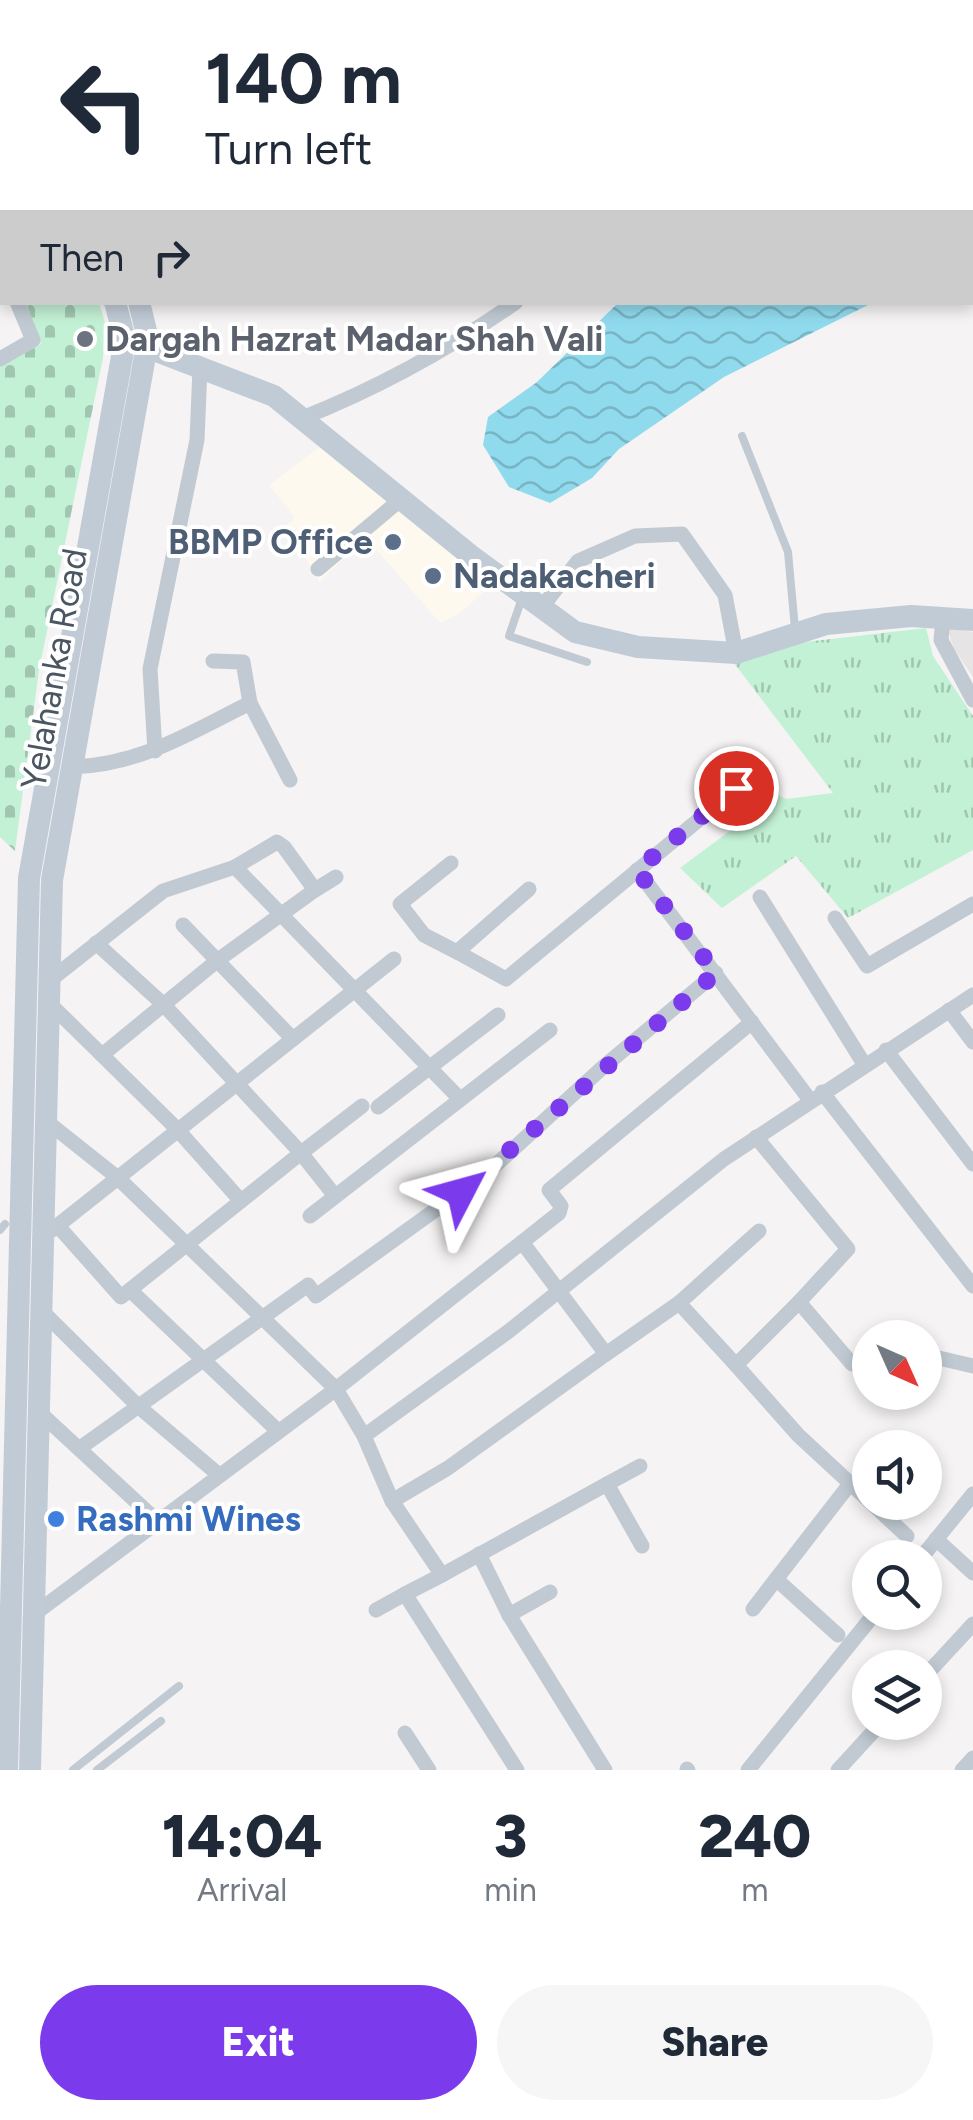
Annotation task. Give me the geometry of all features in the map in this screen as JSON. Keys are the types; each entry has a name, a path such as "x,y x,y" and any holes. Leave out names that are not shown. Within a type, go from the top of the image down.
{"main road":[{"name":"Yelahanka Road","path":"7,1770 24,1232 29,878 135,343 116,305"},
{"name":"Yelahanka Road","path":"30,1770 40,1310 24,1232 45,1120 52,880 72,768 138,305"},
{"path":"135,343 274,396 400,500 575,632 680,652 736,653 826,624 912,616 973,620"}],"street":[{"path":"0,358 34,340 18,305"},
{"path":"300,419 362,394 474,332 512,305"},
{"path":"155,751 150,670 198,440 200,368"},
{"path":"318,569 400,500"},
{"path":"532,600 578,561 636,536 682,534 724,595 736,653"},
{"path":"943,618 941,640 973,700"},
{"path":"213,662 243,662 250,703 290,780"},
{"path":"72,768 112,766 155,751 250,703"},
{"path":"451,863 400,904 424,936 506,979 736,788"},
{"path":"242,1202 176,1128 102,1056 49,992 96,943 162,890 235,867 277,842 315,890"},
{"path":"235,867 460,1099"},
{"path":"637,870 752,1022 973,1286"},
{"path":"102,1056 218,960 336,877"},
{"path":"456,952 528,889"},
{"path":"760,897 864,1064"},
{"path":"835,918 867,966 973,904"},
{"path":"183,925 290,1037"},
{"path":"96,943 238,1081 336,1196"},
{"path":"394,959 290,1037 118,1178 24,1232 120,1297 301,1153 431,1068 498,1015"},
{"path":"80,1448 260,1316 308,1285 316,1296 488,1172 602,1068 716,973"},
{"path":"364,1436 411,1406 756,1137 973,995"},
{"path":"950,1010 973,1042"},
{"path":"33,1614 155,1519 336,1389 562,1210 549,1190 752,1022"},
{"path":"310,1216 550,1030"},
{"path":"886,1050 973,1164"},
{"path":"45,1120 118,1178 336,1389 364,1436 392,1501 442,1575"},
{"path":"736,1365 848,1249 756,1137"},
{"path":"392,1501 448,1468 678,1303 759,1231"},
{"path":"522,1242 606,1354"},
{"path":"130,1290 278,1431"},
{"path":"799,1302 852,1364"},
{"path":"678,1303 849,1485 907,1536"},
{"path":"40,1310 138,1406 218,1475"},
{"path":"942,1359 973,1366"},
{"path":"38,1411 155,1519"},
{"path":"376,1610 640,1466"},
{"path":"607,1484 642,1546"},
{"path":"753,1609 849,1485"},
{"path":"973,1494 936,1539 973,1572"},
{"path":"479,1554 509,1615 605,1770"},
{"path":"776,1579 838,1634"},
{"path":"509,1615 550,1592"},
{"path":"405,1594 516,1770"},
{"path":"942,1658 973,1624"},
{"path":"748,1770 861,1630"},
{"path":"405,1733 429,1770"},
{"path":"838,1770 866,1740"},
{"path":"962,1770 973,1758"}],"lane":[{"path":"742,436 788,552 796,634"},
{"path":"532,600 509,636 587,662"},
{"path":"77,1769 179,1686"},
{"path":"96,1770 161,1721"}],"shaded area":[{"path":"322,445 495,582 459,614 440,623 366,538 319,582 286,526 295,518 269,485"},
{"path":"947,628 973,632 973,677 954,649"}],"green space":[{"path":"27,305 100,305 105,322 103,358 39,670 15,851 0,837 0,366 41,344"},
{"path":"926,628 933,656 973,716 973,850 848,918 796,856 722,908 680,868 778,795 786,799 833,793 734,663 805,642"}],"water":[{"path":"615,305 868,305 724,377 619,449 592,478 550,503 509,487 483,445 488,417 537,382"}],"place":[{"name":"Dargah Hazrat Madar Shah Vali","path":"85,339"},
{"name":"BBMP Office","path":"393,542"},
{"name":"Nadakacheri","path":"433,576"},
{"name":"Rashmi Wines","path":"56,1519"}],"route":[{"path":"461,1192 716,973 637,870 736,788"}]}
